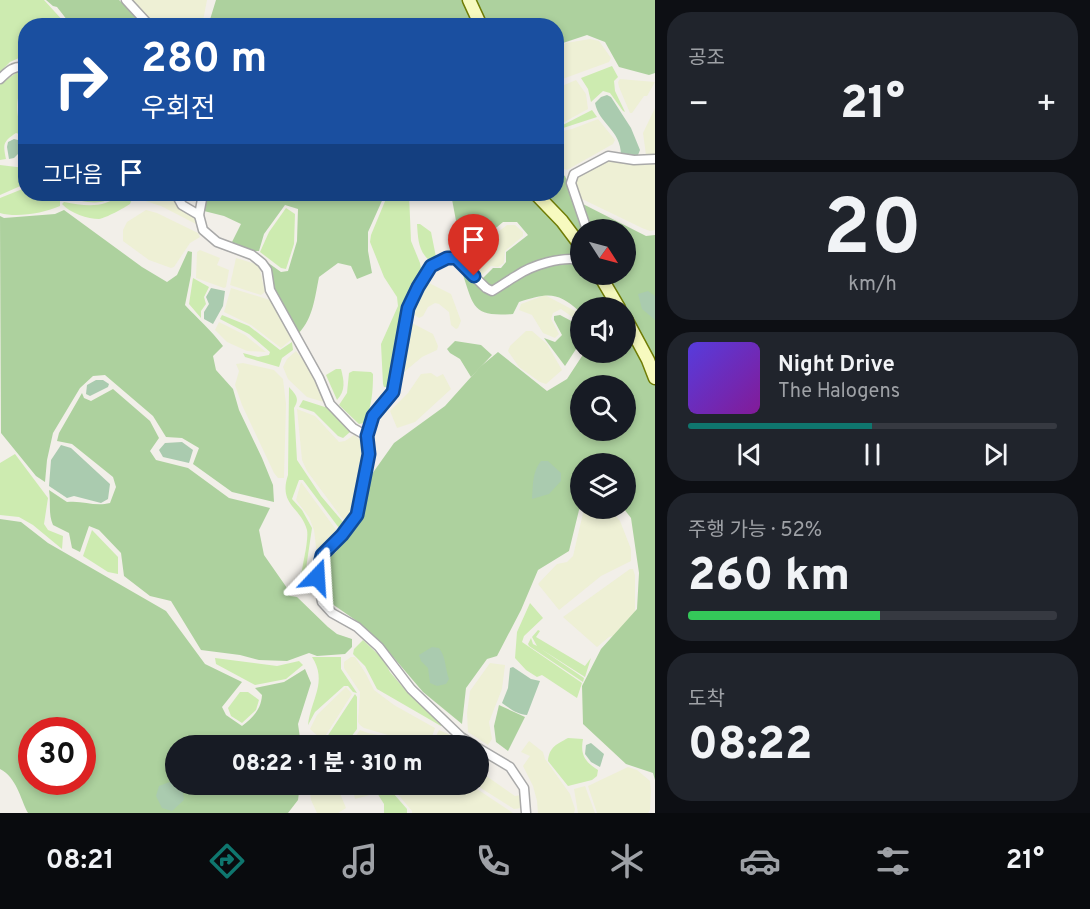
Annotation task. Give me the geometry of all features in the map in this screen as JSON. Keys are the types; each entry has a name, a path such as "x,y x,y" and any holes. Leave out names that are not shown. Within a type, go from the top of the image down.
{"street":[{"path":"126,0 143,18"},
{"path":"469,0 477,18"},
{"path":"0,78 10,69 18,66"},
{"path":"583,219 572,183 574,174 608,156 634,160 655,159"},
{"path":"180,201 182,205 199,215"},
{"path":"201,201 199,215 203,230 217,242 252,255 262,262 267,270 270,290 319,378 330,404 352,428 367,436"},
{"path":"542,201 570,232"},
{"path":"459,735 411,689 379,647 357,627 332,613 322,602 317,576 322,555 342,535 357,515 369,454 367,436 373,416 393,392 408,308 431,266 447,258 456,258 486,288 492,291 518,274 561,259 570,259"},
{"path":"636,338 655,378"},
{"path":"489,754 510,767 525,788 526,813"}],"green space":[{"path":"0,0 44,0 60,18 18,18 18,58 10,62 0,72"},
{"path":"46,0 119,0 138,18 66,18 57,7"},
{"path":"133,0 207,0 204,18 147,18"},
{"path":"216,0 655,0 655,73 649,75 619,67 605,42 587,35 564,43 564,18 210,18"},
{"path":"590,39 599,41 611,58 609,62 564,78 564,44"},
{"path":"612,66 618,77 614,81 615,91 625,112 610,93 603,91 591,102 588,89 581,78"},
{"path":"18,72 18,134 6,141 4,146 6,159 0,160 0,84"},
{"path":"620,79 655,82 647,96 644,96 632,113 619,87"},
{"path":"576,80 586,94 588,109 564,122 564,85"},
{"path":"607,95 611,97 631,128 640,150 638,155 621,155 618,139 597,110 595,103"},
{"path":"655,108 655,157 646,155 643,133"},
{"path":"592,110 597,117 564,128 564,124"},
{"path":"598,119 615,140 613,144 567,170 564,169 564,131"},
{"path":"18,140 18,154 14,158 9,159 8,142"},
{"path":"609,160 625,163 655,162 655,230 642,228 636,225 636,219 623,219 580,198 575,183 580,175"},
{"path":"0,165 18,167 18,187 0,195"},
{"path":"564,175 575,200 612,219 570,219 570,285 636,285 636,231 646,236 655,235 655,780 653,773 626,764 583,724 582,686 601,649 637,609 639,573 631,519 636,519 636,453 570,453 570,519 577,519 569,551 538,570 521,610 497,656 487,659 466,688 462,724 423,692 361,624 328,601 322,578 327,559 336,552 359,519 372,474 394,443 445,406 480,367 498,352 547,391 567,379 577,363 636,363 636,297 570,297 570,304 558,297 545,296 519,302 513,314 489,314 477,307 473,301 462,272 478,283 493,268 501,268 506,262 506,252 528,235 517,222 503,222 473,247 468,248 460,242 452,201 564,201"},
{"path":"18,191 18,201 60,201 60,206 46,211 14,215 0,213 0,198"},
{"path":"131,201 130,204 99,219 79,215 62,204 64,202 94,205"},
{"path":"145,201 177,201 180,207 196,220 196,224 161,206"},
{"path":"205,201 382,201 368,232 368,251 372,273 357,279 351,266 338,263 319,277 310,314 299,333 275,289 267,262 281,272 288,271 297,241 298,209 285,205 264,234 259,251 251,251 231,244 241,224 224,216 204,211"},
{"path":"385,201 409,201 411,241 422,274 404,306 387,387 383,384 381,344 398,306 397,297 384,277 370,242"},
{"path":"286,208 295,214 294,244 286,269 281,268 260,252 269,232"},
{"path":"64,210 142,267 167,282 177,275 188,251 192,252 191,275 185,305 223,346 213,356 216,370 233,389 239,410 273,485 274,502 232,492 193,464 199,448 182,438 166,437 153,416 105,375 93,376 80,388 53,433 45,482 36,476 1,433 0,216 4,218 55,214"},
{"path":"146,210 198,233 200,237 190,243 174,267 149,260 123,241 123,230 127,222"},
{"path":"417,224 431,232 436,257 429,260 425,256 419,244"},
{"path":"507,225 515,225 523,232 523,236 505,251 504,263 498,267 491,266 481,276 463,252 475,250"},
{"path":"200,250 220,258 217,265 229,270 226,287 196,278 197,252"},
{"path":"236,258 259,265 265,292 261,295 230,285"},
{"path":"193,278 209,287 204,297 206,304 201,311 201,318 189,304"},
{"path":"427,282 451,294 461,321 458,328 451,325 449,312 439,304 435,303 428,307 423,316 419,318 411,312"},
{"path":"211,288 225,291 223,306 213,324 204,319 204,312 209,304 206,297"},
{"path":"231,288 270,300 293,338 281,348 251,325 224,312"},
{"path":"648,291 655,296 655,320 642,309 638,294"},
{"path":"545,295 570,308 570,315 561,309 553,313 551,319 559,334 555,338 543,333 532,315 519,310 521,304"},
{"path":"222,315 249,326 280,350 292,342 293,350 282,358 279,367 245,357 243,353 258,357 269,355 270,352 249,334 220,319"},
{"path":"560,315 570,320 570,358 565,366 544,338 555,342 562,335 554,316"},
{"path":"219,322 245,335 266,352 247,351 227,342 215,330"},
{"path":"412,323 433,334 438,346 437,350 422,357 404,372 400,367 409,324"},
{"path":"526,331 532,331 547,344 562,370 546,384 519,367 508,351 510,346"},
{"path":"455,341 481,345 492,355 471,377 460,359 447,349"},
{"path":"296,351 313,372 327,403 307,397 288,379 283,367 287,359"},
{"path":"243,363 274,370 283,379 286,404 284,478 278,478 274,473 242,405 235,385 239,371 236,364"},
{"path":"336,369 341,369 343,381 342,393 337,400 326,375"},
{"path":"353,371 373,374 369,411 364,423 359,424 339,405 347,393 349,373"},
{"path":"431,373 437,377 443,374 451,389 415,422 397,428 390,411 408,393 421,374"},
{"path":"96,380 103,380 109,384 108,387 90,396 86,394 87,385"},
{"path":"289,387 297,399 294,408 297,460 321,496 343,522 339,528 303,480 299,480 292,499 302,510 312,528 304,582 301,581 301,577 307,530 286,493"},
{"path":"113,389 150,421 159,438 150,451 156,460 188,468 229,498 270,508 259,530 264,555 290,596 297,597 337,634 352,639 352,647 345,654 317,656 309,653 287,661 259,660 201,650 171,601 150,596 124,576 121,553 99,530 89,526 80,552 72,548 69,533 53,525 49,490 67,502 104,504 110,503 116,487 113,477 72,444 57,441 59,433 82,393 84,398 91,401"},
{"path":"303,400 331,409 350,432 343,438 338,436 314,412 299,407"},
{"path":"297,409 315,416 339,442 354,435 363,442 361,474 350,517 345,522 307,471 302,460"},
{"path":"182,442 193,450 189,463 163,457 159,450 165,443"},
{"path":"61,445 71,448 110,484 108,499 101,503 74,496 67,498 49,486 51,460"},
{"path":"15,454 48,498 44,524 48,530 63,536 62,549 33,525 19,517 0,515 0,463"},
{"path":"541,461 548,461 561,473 561,481 549,494 532,499 534,474"},
{"path":"301,482 337,531 317,555 314,530 309,517 296,500"},
{"path":"0,519 21,522 48,543 166,611 205,664 242,682 222,707 226,715 242,726 253,716 260,705 262,695 255,688 284,682 305,669 311,683 298,724 300,735 165,735 165,795 299,795 298,800 288,813 28,813 20,795 96,795 96,717 18,717 18,792 6,773 0,769"},
{"path":"582,519 618,519 620,521 631,549 631,561 601,576 559,610 538,584 557,564 567,562 573,556"},
{"path":"92,530 118,557 118,574 108,572 83,556"},
{"path":"633,569 635,575 635,624 625,633 609,637 597,647 563,617"},
{"path":"530,603 543,618 524,636 522,642 582,683 577,698 542,675 537,677 526,670 515,658 517,632"},
{"path":"538,630 540,631 536,637 585,666 591,658 585,677 541,649 584,678 583,682 529,646 531,638 533,644 537,646 532,637"},
{"path":"363,640 384,660 390,672 407,692 442,724 441,726 377,689 365,666 353,654 354,649"},
{"path":"432,647 439,648 443,655 449,679 446,684 437,686 430,683 428,668 421,661 419,655"},
{"path":"312,657 341,657 341,669 357,693 348,686 344,686 315,712 308,725 319,683 317,666"},
{"path":"355,657 374,690 394,705 435,728 432,735 388,735 360,725 358,722 360,692 344,668 344,662"},
{"path":"215,658 277,666 299,661 303,665 286,679 255,685 216,664"},
{"path":"490,663 505,665 502,689 489,722 492,739 489,744 489,735 473,735 468,732 467,713 470,691"},
{"path":"513,667 531,679 540,681 527,715 517,713 502,703 508,688 510,668"},
{"path":"346,687 352,694 326,735 317,735 310,729 317,715"},
{"path":"240,692 248,692 259,700 256,710 242,723 231,716 228,708"},
{"path":"355,694 357,697 357,729 352,735 328,735"},
{"path":"499,705 525,717 508,751 496,742 494,726"},
{"path":"360,730 378,735 356,735"},
{"path":"439,730 450,735 436,735"},
{"path":"568,738 583,739 584,758 598,770 597,776 592,780 568,786 548,761 552,749"},
{"path":"529,741 543,752 545,759 570,794 575,809 574,813 538,813 533,786 523,766 530,756 521,752"},
{"path":"591,743 604,754 600,767 591,762 585,754 586,745"},
{"path":"628,767 637,770 650,781 650,810 648,813 597,813 588,786"},
{"path":"489,778 515,796 521,795 522,808 514,809 489,793"},
{"path":"165,784 165,795 183,795 184,800 172,811 162,808 156,796 159,786"},
{"path":"585,786 595,813 578,813 574,789"},
{"path":"310,795 341,795 346,808 338,813 317,813"},
{"path":"354,795 370,795 355,799"},
{"path":"378,795 395,795 407,809 407,813 384,813 384,804"},
{"path":"398,795 486,795 513,813 412,813"}],"route":[{"path":"317,577 322,555 342,535 357,515 369,454 367,436 373,416 393,392 408,308 418,287 431,266 447,258 456,258 474,276"}]}
